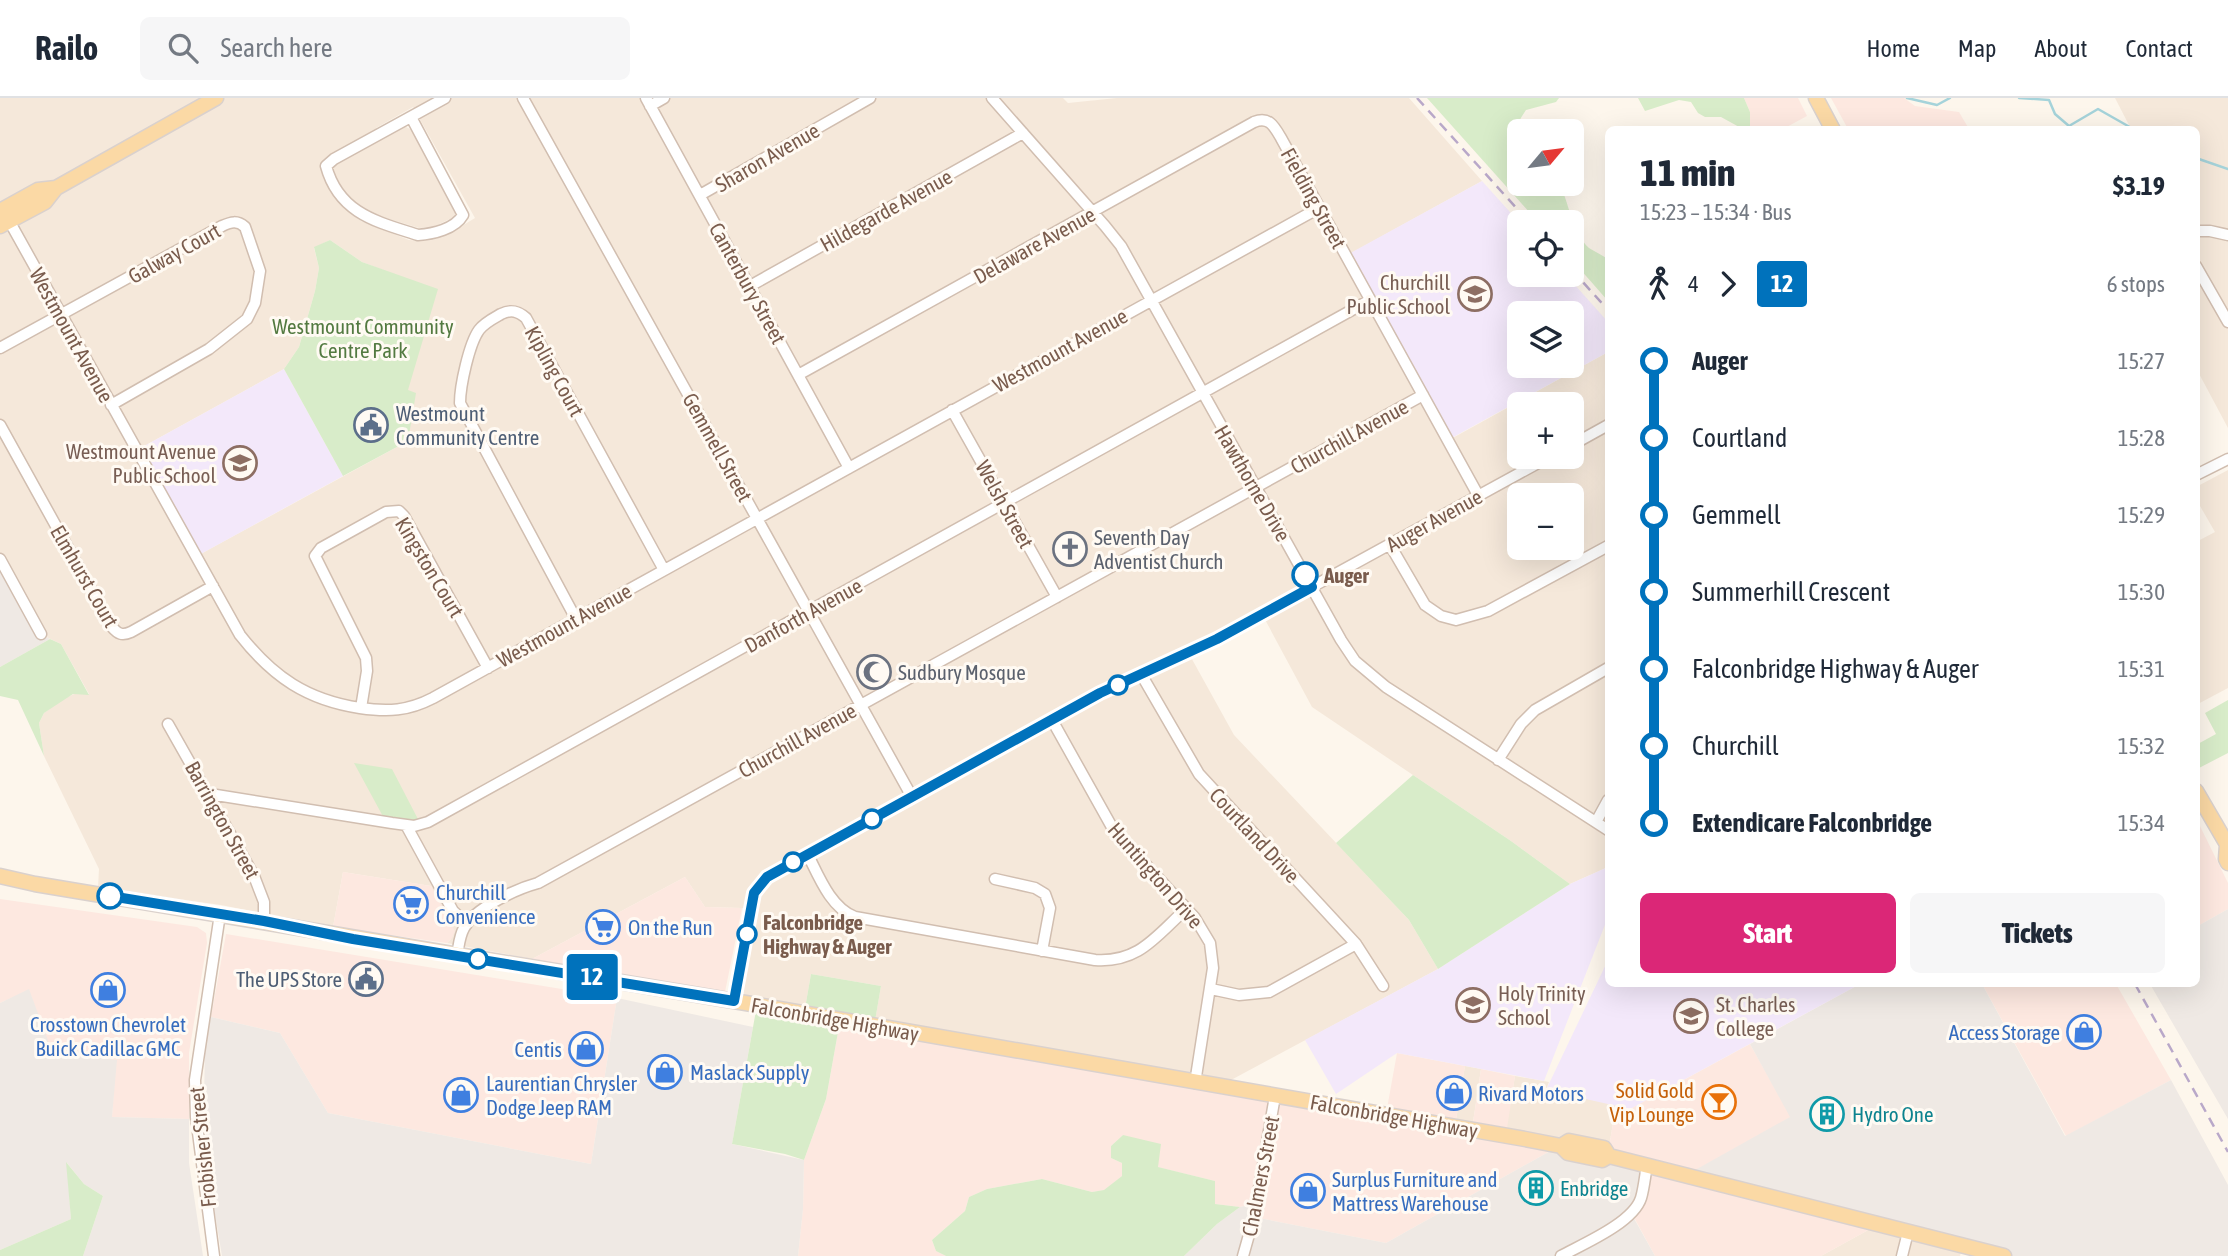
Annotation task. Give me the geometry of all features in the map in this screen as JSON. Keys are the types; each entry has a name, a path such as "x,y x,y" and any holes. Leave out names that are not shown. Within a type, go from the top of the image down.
{"main road":[{"path":"2,215 38,190 55,188 216,98"},
{"path":"1816,98 1831,126"},
{"path":"2200,798 2228,845 2228,863"},
{"name":"Falconbridge Highway","path":"0,876 1561,1146 1569,1141 1604,1148 1609,1156 2004,1256"},
{"name":"Falconbridge Highway","path":"0,882 26,882"}],"street":[{"path":"411,117 462,210 461,220 457,223 442,230 418,235 364,217 340,192 326,166 334,159 445,98"},
{"name":"Gemmell Street","path":"523,98 912,797"},
{"path":"648,102 664,98"},
{"name":"Sharon Avenue","path":"700,195 870,98"},
{"name":"Hawthorne Drive","path":"992,98 1121,246 1345,647 1362,667 1386,687 1605,828"},
{"name":"Canterbury Street","path":"648,102 849,468"},
{"name":"Delaware Avenue","path":"798,375 1254,122 1264,119 1270,122"},
{"name":"Fielding Street","path":"1270,122 1478,495"},
{"name":"Hildegarde Avenue","path":"750,286 1023,133"},
{"name":"Westmount Avenue","path":"2,215 62,316 240,635 280,676 319,699 390,711 415,707 488,668 1319,208"},
{"name":"Galway Court","path":"62,316 232,221 245,227 260,271 256,303 247,319 209,349 111,405"},
{"path":"2200,231 2228,235"},
{"path":"2200,273 2228,322"},
{"name":"Danforth Avenue","path":"210,794 406,825 422,824 435,819 1370,300"},
{"name":"Kipling Court","path":"576,619 460,404 467,364 477,333 495,318 510,311 521,313 526,318 664,570"},
{"path":"0,348 62,316"},
{"name":"Churchill Avenue","path":"467,924 474,915 484,909 526,886 538,883 1423,395"},
{"name":"Welsh Street","path":"952,410 1057,597"},
{"name":"Elmhurst Court","path":"0,425 117,633 125,635 213,586"},
{"path":"1584,439 1605,428"},
{"path":"2200,473 2228,459"},
{"name":"Auger Avenue","path":"734,1001 754,893 767,877 1052,720 1217,639 1527,469"},
{"name":"Kingston Court","path":"361,708 367,671 366,658 315,556 321,548 392,510 399,511 404,516 488,668"},
{"path":"1390,545 1425,604 1441,616 1456,620 1488,611 1605,548"},
{"path":"0,559 41,634"},
{"path":"1498,760 1527,717 1552,699 1605,670"},
{"name":"Courtland Drive","path":"1141,674 1199,774 1356,944 1382,986"},
{"name":"Huntington Drive","path":"1052,720 1113,829 1204,930 1210,943 1213,968 1211,989 1195,1083"},
{"name":"Barrington Street","path":"168,724 210,794 261,890 265,909 264,921"},
{"path":"1595,822 1605,805"},
{"path":"406,825 453,911 467,924 460,936 457,956"},
{"path":"808,855 835,902 850,915 1095,960 1123,958 1142,949 1186,909"},
{"path":"995,879 1035,888 1045,894 1050,908 1042,950"},
{"name":"Frobisher Street","path":"214,1256 195,1088 204,1008 220,915"},
{"path":"1211,989 1239,995 1269,992 1356,944"},
{"name":"Chalmers Street","path":"1243,1256 1254,1217 1275,1096"},
{"path":"1560,1256 1632,1213 1641,1199 1647,1165"},
{"path":"1902,1256 1908,1232"}],"shaded area":[{"path":"0,98 1063,98 1068,103 1117,98 1409,98 1482,181 1346,256 1449,440 1507,408 1507,469 1584,469 1584,392 1536,392 1561,378 1584,378 1584,365 1605,354 1605,868 1570,884 1312,707 1262,614 1188,652 1234,735 1409,920 1438,969 1218,1087 874,1027 881,986 811,974 804,1014 757,1005 743,993 734,1001 758,912 742,908 705,907 685,877 532,959 447,943 451,939 431,886 343,872 333,927 221,905 98,888 99,869 44,756 39,723 44,713 63,699 74,694 89,694 61,644 42,635 0,559 0,227 46,202 0,206","holes":["413,107 475,218 452,232 433,240 421,241 409,240 361,221 346,209 419,228 433,227 454,217 457,212 412,130 404,126 382,138 376,128","330,240 362,262 383,270 408,390 408,441 197,556 137,450 284,369 299,347 315,291 319,268 314,248"]},
{"path":"1744,98 1798,98 1807,116 1789,126 1750,126 1750,112"},
{"path":"1831,98 1904,98 1915,106 1959,112 1967,126 1846,126"},
{"path":"2115,98 2228,98 2228,428 2200,376 2200,126 2129,126"},
{"name":"Churchill Public School","path":"1482,181 1508,210 1507,287 1577,287 1605,319 1605,354 1584,365 1584,301 1507,301 1507,378 1561,378 1535,392 1507,392 1507,408 1448,440 1345,256"},
{"name":"Westmount Avenue Public School","path":"284,369 343,476 197,556 137,450"},
{"path":"2228,470 2228,688 2200,703 2200,540 2215,532 2200,506 2200,485"},
{"path":"0,559 42,635 50,639 0,667"},
{"path":"2200,826 2228,883 2228,909 2200,925"},
{"name":"Holy Trinity School","path":"1605,868 1605,925 1544,1081 1397,1053 1336,1094 1305,1040 1438,969 1570,884"},
{"path":"343,872 431,886 455,931 452,938 447,943 333,927"},
{"path":"685,877 705,907 742,908 725,992 532,959"},
{"path":"0,899 197,927 206,933 207,943 189,1053 189,1119 112,1117 116,1060 59,1053 49,1046 29,990 0,1003"},
{"path":"2228,909 2228,1119 2152,987 2200,987 2200,925"},
{"path":"226,934 617,998 591,1164 328,1113 280,1033 211,1017"},
{"name":"St. Charles College","path":"1605,966 1605,987 1854,987 1630,1109 1546,1090"},
{"path":"1854,987 1984,987 2065,1136 2171,1080 2228,1185 2228,1256 2007,1256 1688,1174 1790,1117 1750,1044"},
{"path":"1984,987 2118,987 2171,1080 2066,1136"},
{"path":"29,989 50,1046 59,1053 117,1060 112,1117 189,1119 189,1163 203,1256 83,1256 103,1196 84,1184 67,1163 71,1219 0,1250 0,1003"},
{"path":"617,998 753,1027 732,1144 804,1160 798,1256 222,1256 208,1172 204,1104 205,1046 211,1017 280,1033 328,1113 591,1164"},
{"path":"840,1021 1386,1114 1397,1053 1465,1066 1455,1126 1472,1129 1481,1069 1515,1076 1506,1135 1561,1145 1386,1243 1254,1217 1256,1203 1240,1207 1215,1204 1215,1181 1157,1167 1123,1135 1111,1146 1111,1158 1122,1163 1122,1176 1105,1190 1092,1192 1042,1179 987,1189 969,1197 965,1211 932,1240 936,1251 946,1256 798,1256 804,1160 826,1099"},
{"path":"1750,1044 1791,1117 1689,1174 1881,1223 1821,1256 1655,1256 1631,1212 1608,1153 1616,1105 1630,1109"},
{"path":"1465,1066 1481,1069 1472,1129 1455,1126"},
{"path":"1515,1076 1549,1082 1546,1090 1616,1105 1608,1153 1505,1135"},
{"path":"1561,1145 1646,1165 1631,1213 1655,1256 1184,1256 1217,1224 1240,1207 1256,1203 1254,1217 1386,1243"},
{"path":"1881,1223 1963,1245 1960,1256 1821,1256"}],"green space":[{"path":"1427,98 1559,98 1556,102 1526,110 1520,119 1507,119 1507,187"},
{"path":"1638,98 1744,98 1750,112 1750,126 1737,126 1721,117 1705,117 1698,113 1691,102 1679,100 1645,111"},
{"path":"1515,196 1564,196 1569,210 1527,210"},
{"name":"Westmount Community Centre Park","path":"330,240 362,262 438,289 408,390 416,393 408,441 343,476 284,369 299,347 315,291 319,268 314,247"},
{"path":"1584,243 1605,257 1605,298 1584,274"},
{"path":"50,639 61,644 89,695 73,694 44,713 39,723 44,756 18,700 0,696 0,667"},
{"path":"2228,700 2228,753 2200,767 2200,743 2216,734 2205,713"},
{"path":"354,763 392,769 420,823 386,822"},
{"path":"1413,775 1570,884 1438,969 1409,920 1336,843"},
{"path":"811,974 881,986 874,1027 840,1021 826,1099 804,1160 732,1144 757,1005 804,1014"},
{"path":"1123,1135 1161,1144 1158,1167 1215,1181 1215,1204 1240,1207 1217,1224 1184,1256 946,1256 936,1251 932,1240 965,1211 969,1197 987,1189 1042,1179 1092,1192 1104,1190 1122,1176 1122,1163 1111,1158 1111,1146"},
{"path":"66,1162 84,1184 103,1196 83,1256 0,1256 0,1250 71,1219"}],"waterway":[{"path":"1907,98 1937,105 1950,98"},
{"path":"2019,98 2049,100 2055,114 2069,126"},
{"path":"2069,126 2098,109 2128,126"},
{"path":"2200,159 2228,169"}],"railway":[{"path":"1417,98 1518,210"},
{"path":"1584,283 1605,307"},
{"path":"2137,987 2228,1152"}],"bus line":[{"name":"12","path":"110,896 734,1001 754,893 767,877 1100,693 1217,639 1312,587 1305,575"}],"place":[{"name":"Churchill Public School","path":"1475,294"},
{"name":"Westmount Community Centre","path":"371,425"},
{"name":"Westmount Avenue Public School","path":"240,463"},
{"name":"Seventh Day Adventist Church","path":"1070,549"},
{"name":"Auger","path":"1305,575"},
{"name":"Sudbury Mosque","path":"874,672"},
{"name":"Churchill Convenience","path":"411,904"},
{"name":"On the Run","path":"603,927"},
{"name":"Falconbridge Highway & Auger","path":"747,934"},
{"name":"The UPS Store","path":"366,979"},
{"name":"Crosstown Chevrolet Buick Cadillac GMC","path":"108,990"},
{"name":"Holy Trinity School","path":"1473,1005"},
{"name":"St. Charles College","path":"1691,1016"},
{"name":"Access Storage","path":"2084,1032"},
{"name":"Centis","path":"586,1049"},
{"name":"Maslack Supply","path":"665,1072"},
{"name":"Rivard Motors","path":"1454,1093"},
{"name":"Laurentian Chrysler Dodge Jeep RAM","path":"461,1095"},
{"name":"Solid Gold Vip Lounge","path":"1719,1102"},
{"name":"Hydro One","path":"1827,1114"},
{"name":"Enbridge","path":"1536,1188"},
{"name":"Surplus Furniture and Mattress Warehouse","path":"1308,1191"}]}
